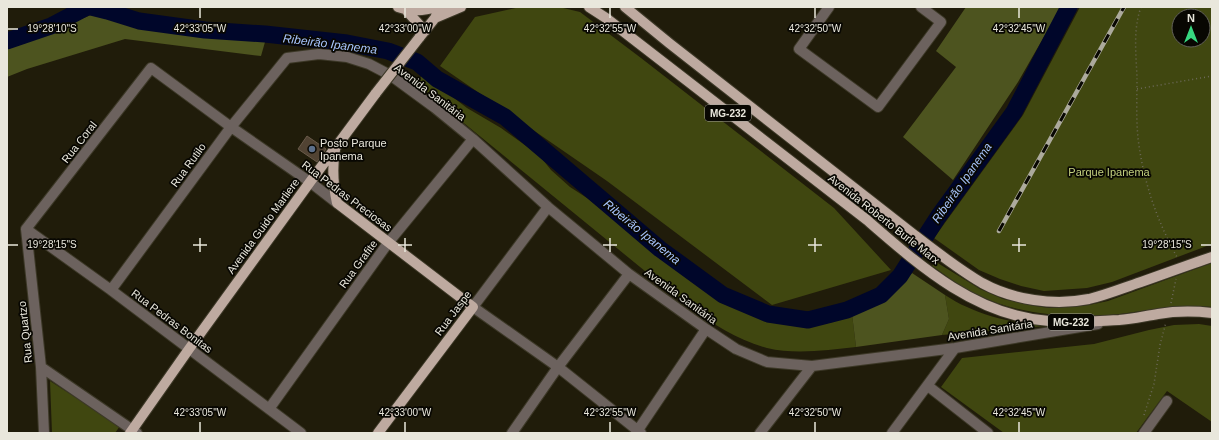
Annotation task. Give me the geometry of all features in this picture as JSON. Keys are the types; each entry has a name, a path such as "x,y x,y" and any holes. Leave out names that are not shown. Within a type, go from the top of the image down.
{"main road":[{"path":"402,9 423,11 437,7"},
{"name":"Avenida Guido Marliere","path":"133,432 189,349 310,182 376,93 435,18 441,7"},
{"name":"Avenida Guido Marliere","path":"435,18 461,7"},
{"name":"Avenida Roberto Burle Marx","path":"588,7 606,18 867,220 903,251 938,278 975,301 1018,316 1048,321 1069,322 1128,319 1168,312 1196,311 1212,313"},
{"name":"Avenida Roberto Burle Marx","path":"624,7 949,261 983,283 1005,292 1035,300 1050,302 1081,300 1101,296 1178,264 1212,257"},
{"path":"402,9 422,34"},
{"path":"335,148 333,175 334,191 337,203"},
{"name":"Rua Pedras Preciosas","path":"337,203 473,307"},
{"name":"Rua Jaspe","path":"378,433 473,307"}],"street":[{"path":"829,7 798,49 878,106 941,22 921,7"},
{"name":"Avenida Sanitária","path":"287,58 318,54 347,57 369,64 390,75 473,139 548,207 629,274 706,329 736,348 767,362 812,366 955,348 1128,319"},
{"name":"Rua Rutilo","path":"111,290 230,127 287,58"},
{"name":"Rua Pedras Preciosas","path":"151,68 230,127 310,182 337,203"},
{"name":"Rua Coral","path":"26,230 151,68"},
{"name":"Rua Grafite","path":"269,409 388,243 473,139"},
{"name":"Rua Jaspe","path":"473,307 548,207"},
{"name":"Rua Pedras Bonitas","path":"26,230 111,290 301,433"},
{"name":"Rua Quartzo","path":"26,230 41,367 44,433"},
{"path":"512,433 558,366 629,274"},
{"name":"Rua Pedras Preciosas","path":"473,307 558,366 638,432"},
{"path":"638,432 706,329"},
{"path":"892,433 955,348"},
{"path":"760,433 812,366"},
{"path":"41,367 133,432"},
{"path":"928,386 988,433"},
{"path":"1144,433 1167,401"}],"path":[{"path":"1141,7 1138,15 1136,31 1138,138 1142,163 1156,216 1178,264 1160,345 1154,384 1143,418"},
{"path":"1137,89 1212,76"}],"green space":[{"path":"520,7 559,7 580,12 834,208 891,270 772,305 607,181 440,66 475,17"},
{"path":"966,7 1061,7 1018,82 953,180 903,137 956,67 936,51"},
{"name":"Parque Ipanema","path":"1080,7 1212,7 1212,244 1112,282 1087,288 1044,291 1021,286 979,270 934,238 1023,115"},
{"path":"91,15 265,42 261,56 125,39 27,69 7,77 7,49"},
{"path":"423,74 467,108 501,128 539,155 551,170 570,187 587,198 688,279 708,293 765,318 793,324 813,326 833,322 852,314 856,347 800,352 778,350 756,345 726,331 689,307 416,84"},
{"path":"936,262 980,289 1003,299 1049,308 1089,305 1108,301 1212,263 1212,307 1186,306 1093,316 1042,313 1009,307 972,292 932,266"},
{"path":"912,273 945,295 949,319 942,335 856,347 852,314 889,297"},
{"path":"945,295 986,315 1015,322 1045,326 942,335 949,319"},
{"path":"1199,324 1212,326 1212,422 1167,391 1136,433 1004,433 941,387 962,358 1094,344 1174,325"},
{"path":"50,381 120,426 115,433 52,433"}],"building":[{"name":"Posto Parque Ipanema","path":"307,136 326,149 317,162 298,149"}],"waterway":[{"name":"Ribeirão Ipanema","path":"7,41 51,26 87,7"},
{"name":"Ribeirão Ipanema","path":"91,7 139,21 205,30 265,34 347,43 388,51 417,62 437,79 505,117 660,249 723,295 768,314 808,320 847,310 881,295 900,276 938,217 1014,112 1069,7"}],"railway":[{"path":"999,231 1124,7"}],"place":[{"name":"Posto Parque Ipanema","path":"312,149"}]}
